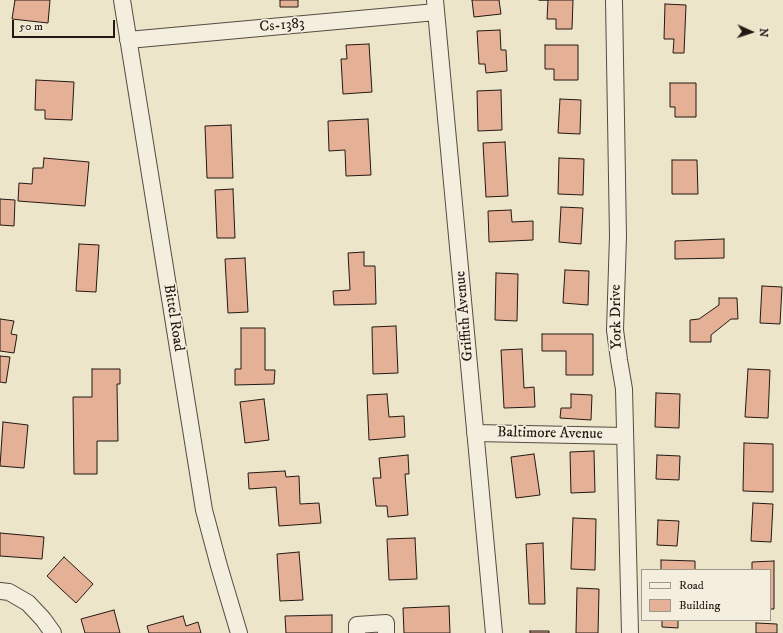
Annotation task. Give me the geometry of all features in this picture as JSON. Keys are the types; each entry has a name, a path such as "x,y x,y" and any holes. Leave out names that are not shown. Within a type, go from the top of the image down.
{"street":[{"name":"Bittel Road","path":"122,0 204,510 239,633"},
{"name":"York Drive","path":"614,0 618,236 615,330 618,360 624,389 630,633"},
{"name":"Cs-1383","path":"128,40 435,6"},
{"name":"Griffith Avenue","path":"435,6 446,102 494,633"},
{"name":"Baltimore Avenue","path":"475,433 625,436"},
{"path":"0,591 9,592 28,603 43,619 53,633"},
{"path":"357,633 357,625 386,623 386,633"}],"building":[{"path":"15,0 50,0 48,23 12,19"},
{"path":"280,0 298,0 298,7 280,7"},
{"path":"472,0 499,0 501,14 474,17"},
{"path":"548,0 573,0 572,29 556,29 556,19 547,19"},
{"path":"665,4 686,5 684,53 673,53 674,39 664,39"},
{"path":"500,30 501,50 506,50 507,71 486,73 485,64 479,64 477,31"},
{"path":"369,44 372,92 343,94 341,59 347,59 346,45"},
{"path":"545,45 578,45 578,80 554,80 554,69 545,69"},
{"path":"36,80 74,82 72,120 45,119 45,110 35,110"},
{"path":"670,83 696,83 696,117 675,117 675,107 670,107"},
{"path":"501,90 502,130 478,131 477,91"},
{"path":"560,99 581,100 580,134 558,133"},
{"path":"368,119 371,175 346,176 345,150 329,151 328,121"},
{"path":"231,125 233,178 207,178 205,126"},
{"path":"505,142 508,196 486,197 483,143"},
{"path":"44,158 89,162 85,206 18,201 19,183 32,184 33,168 43,168"},
{"path":"559,158 584,159 583,195 558,194"},
{"path":"672,160 697,160 698,194 672,194"},
{"path":"233,189 235,238 217,238 215,190"},
{"path":"0,199 15,200 14,226 0,225"},
{"path":"561,207 583,208 581,244 559,242"},
{"path":"511,210 512,222 533,221 533,240 489,242 488,211"},
{"path":"724,239 724,258 675,259 675,241"},
{"path":"79,244 99,245 96,292 76,291"},
{"path":"364,252 364,266 375,266 376,304 334,305 333,291 350,290 348,253"},
{"path":"245,258 248,312 228,313 225,259"},
{"path":"565,270 589,271 588,305 563,303"},
{"path":"496,273 518,274 517,321 495,320"},
{"path":"762,286 782,287 780,324 760,323"},
{"path":"719,298 737,298 738,319 731,319 711,335 711,342 690,342 690,320 699,319 719,305"},
{"path":"0,319 14,321 11,334 17,335 14,353 0,351"},
{"path":"396,326 398,373 373,374 372,327"},
{"path":"241,328 265,328 265,370 275,370 274,384 235,385 235,369 241,369"},
{"path":"542,334 593,334 593,375 566,375 566,351 542,351"},
{"path":"522,349 524,388 534,387 535,407 504,408 501,350"},
{"path":"0,356 10,357 6,383 0,382"},
{"path":"92,369 120,369 120,384 117,384 118,441 97,441 97,474 74,474 73,397 92,397"},
{"path":"748,369 770,370 768,418 745,417"},
{"path":"656,393 680,394 679,428 655,427"},
{"path":"387,394 389,417 404,416 405,437 369,440 367,395"},
{"path":"571,394 592,395 591,420 560,418 561,408 571,408"},
{"path":"264,399 269,440 245,443 240,402"},
{"path":"3,422 28,425 24,468 0,466"},
{"path":"744,443 773,444 773,492 743,491"},
{"path":"594,451 595,492 571,493 570,452"},
{"path":"534,454 540,495 516,498 511,457"},
{"path":"408,455 409,474 405,474 408,515 388,517 387,506 376,506 373,478 381,478 379,458"},
{"path":"657,455 680,456 679,480 656,479"},
{"path":"285,471 286,477 299,476 300,504 319,503 321,523 279,526 276,487 249,489 248,473"},
{"path":"753,503 773,504 771,542 751,541"},
{"path":"573,518 596,519 595,570 571,569"},
{"path":"658,520 679,521 677,546 657,545"},
{"path":"0,533 44,537 42,559 0,556"},
{"path":"415,538 417,579 389,580 387,539"},
{"path":"543,543 545,604 529,604 526,544"},
{"path":"299,552 303,600 280,601 277,554"},
{"path":"64,557 93,584 76,603 47,576"},
{"path":"661,560 695,561 695,569 661,569"},
{"path":"774,561 774,609 771,609 771,569 752,569 752,562"},
{"path":"577,588 599,589 598,633 576,633"},
{"path":"449,606 450,633 404,633 403,608"},
{"path":"114,610 120,633 85,633 81,619"},
{"path":"332,615 332,633 286,633 285,616"},
{"path":"183,616 186,626 198,622 201,633 149,633 147,626"},
{"path":"662,621 678,621 678,628 662,627"},
{"path":"756,623 777,624 777,633 756,633"},
{"path":"530,631 549,631 549,633 530,633"}]}
